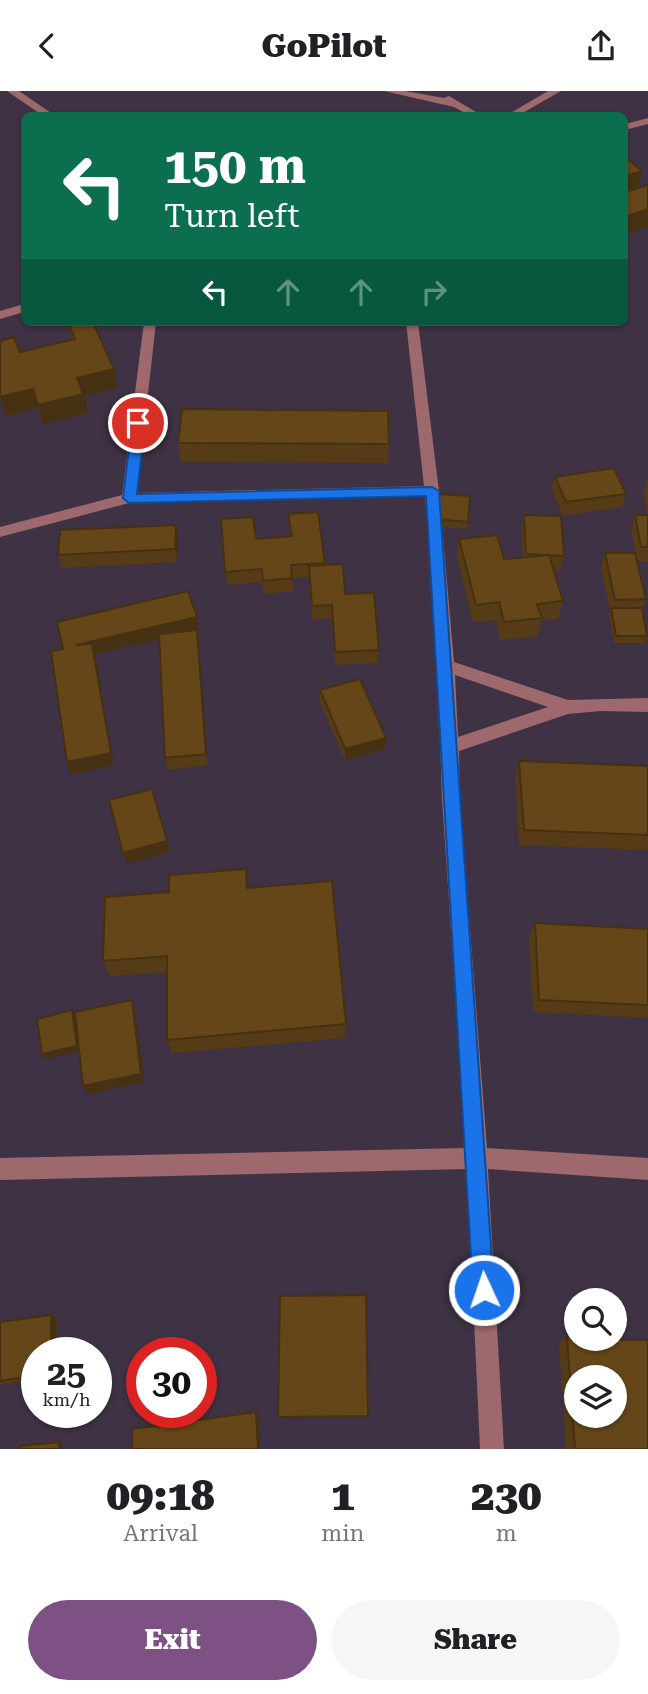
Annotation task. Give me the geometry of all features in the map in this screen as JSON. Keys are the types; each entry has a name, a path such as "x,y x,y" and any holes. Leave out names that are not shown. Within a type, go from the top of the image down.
{"street":[{"path":"12,91 44,112"},
{"path":"389,91 457,104"},
{"path":"437,91 471,112"},
{"path":"518,112 556,91"},
{"path":"628,126 648,121"},
{"path":"0,316 21,309"},
{"path":"129,498 150,326"},
{"path":"412,326 432,491 451,747 451,800 477,1158 492,1449"},
{"path":"0,532 129,498 432,491"},
{"path":"445,665 568,707"},
{"path":"451,747 568,707 600,703 648,705"},
{"path":"0,1169 477,1158 648,1169"}],"building":[{"path":"628,159 642,171 628,175"},
{"path":"648,185 648,209 628,216 628,191"},
{"path":"70,326 95,326 114,369 77,378 83,394 38,405 33,389 0,397 0,341 14,337 20,352 75,339"},
{"path":"182,409 388,411 389,444 178,443"},
{"path":"614,468 626,494 566,502 555,477"},
{"path":"438,494 470,496 468,522 435,519"},
{"path":"318,512 325,563 291,565 292,578 263,581 262,569 225,572 221,519 253,517 256,539 292,536 288,514"},
{"path":"524,515 561,516 564,556 526,554"},
{"path":"635,515 648,515 648,547 641,547"},
{"path":"176,525 175,549 58,555 60,530"},
{"path":"497,535 504,559 549,555 563,601 537,604 542,618 504,622 499,602 476,605 459,539"},
{"path":"605,553 635,553 646,599 615,600"},
{"path":"343,564 345,594 374,593 379,650 335,652 332,605 312,606 309,566"},
{"path":"188,591 197,617 76,645 92,644 111,753 67,762 51,651 63,649 57,622"},
{"path":"611,608 642,608 647,636 616,636"},
{"path":"197,630 206,754 165,758 159,634"},
{"path":"360,679 386,738 345,749 320,690"},
{"path":"519,761 648,766 648,835 524,830"},
{"path":"152,789 167,841 123,853 109,800"},
{"path":"246,869 247,888 332,881 346,1024 167,1040 167,956 103,961 105,897 169,892 169,875"},
{"path":"535,923 648,929 648,1005 539,1000"},
{"path":"132,1000 141,1074 83,1086 75,1012"},
{"path":"72,1010 77,1046 42,1054 37,1019"},
{"path":"366,1295 368,1416 278,1417 280,1296"},
{"path":"51,1315 51,1337 21,1337 21,1378 0,1381 0,1322"},
{"path":"627,1340 648,1340 648,1449 575,1449 574,1428 627,1428 627,1365 569,1365 568,1351 627,1351"},
{"path":"256,1412 258,1449 132,1449 132,1429 217,1428 217,1417"},
{"path":"59,1442 59,1449 21,1449 21,1446"}],"route":[{"path":"138,423 129,498 432,491 451,747 451,800 484,1290"}]}
